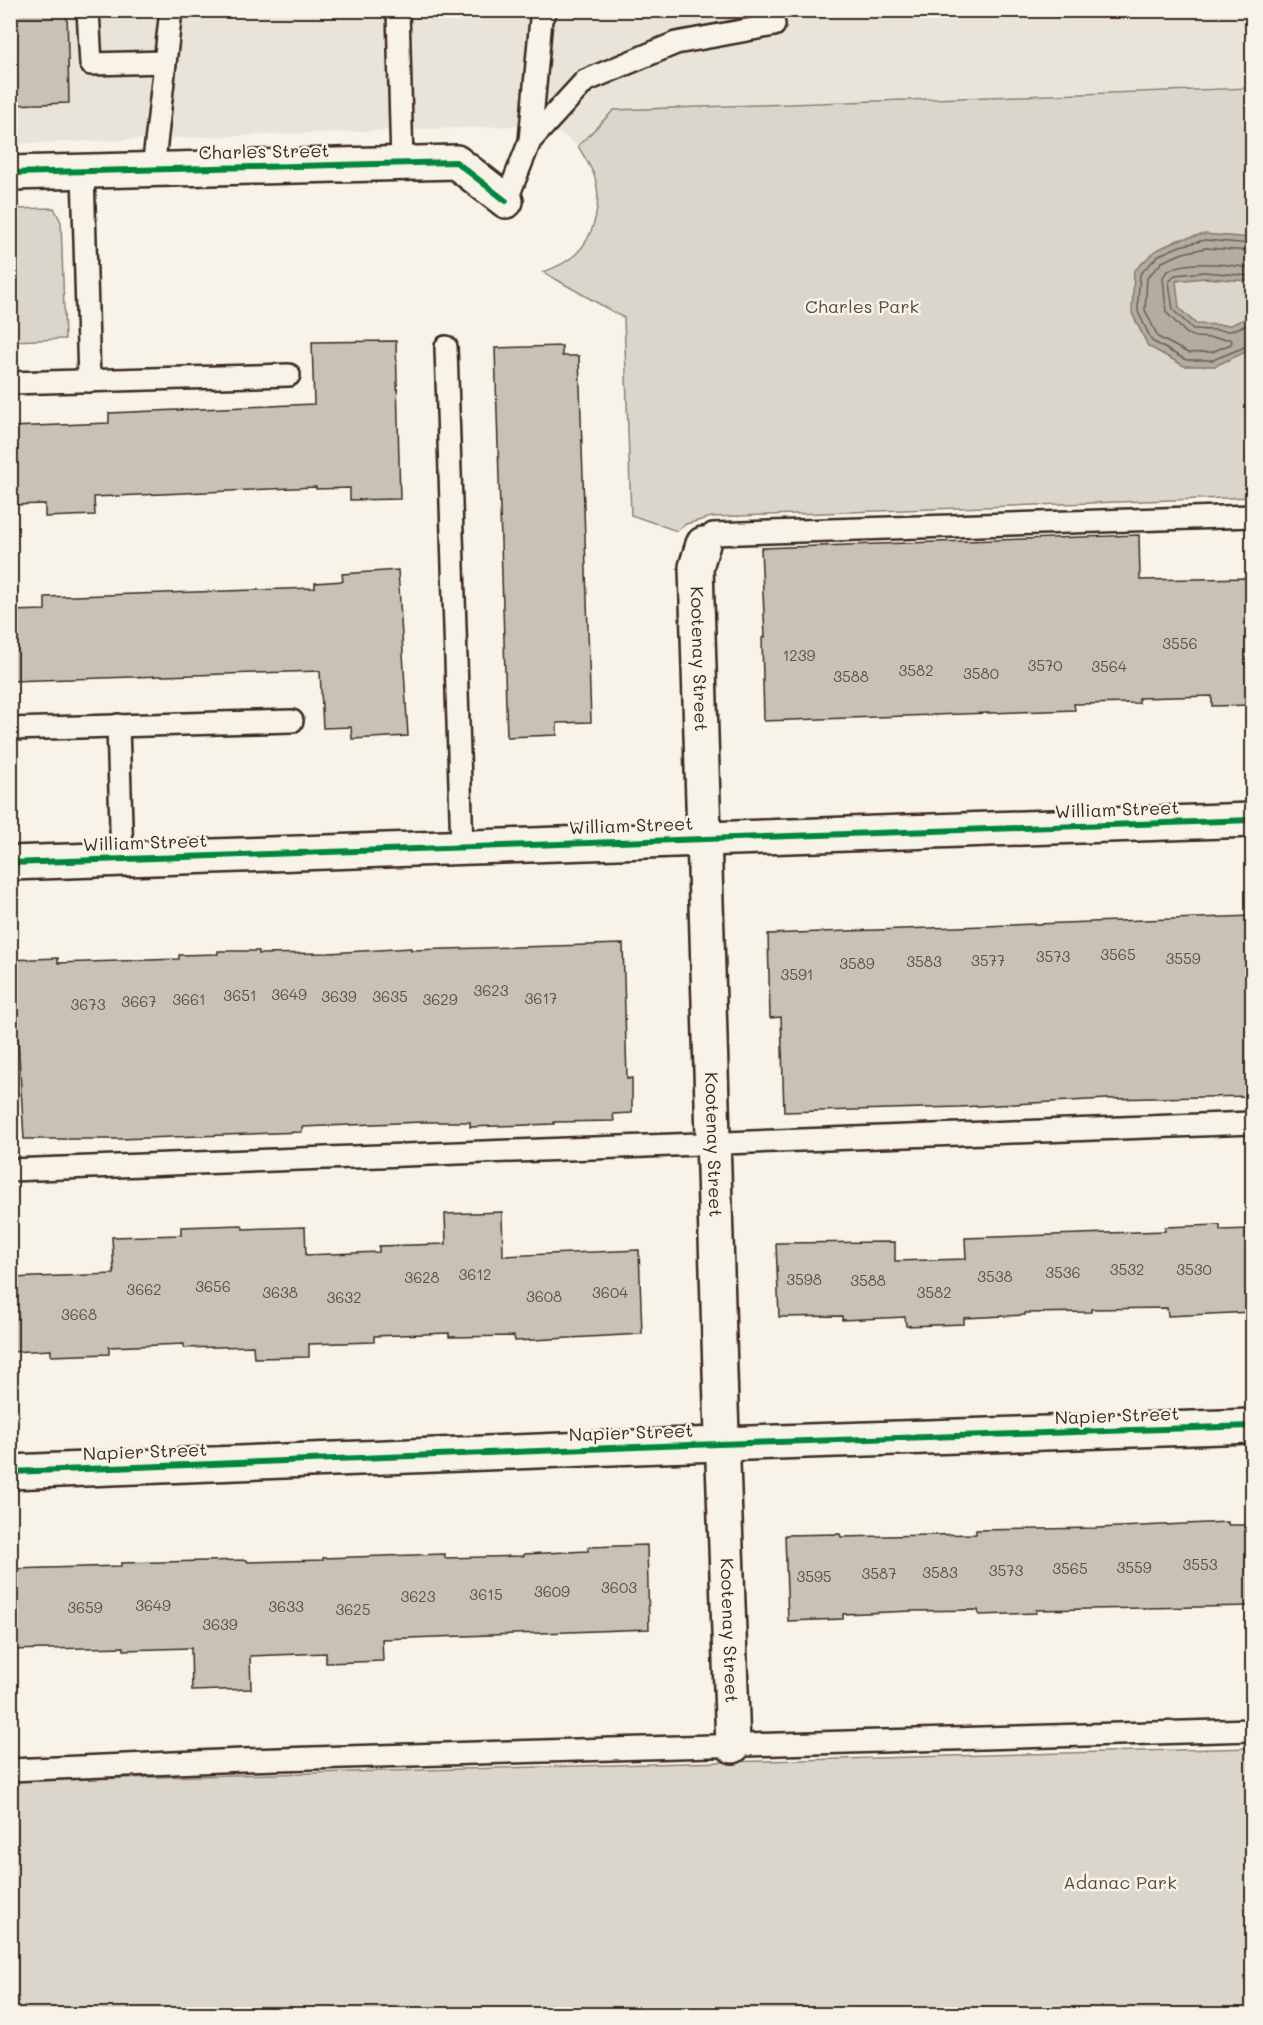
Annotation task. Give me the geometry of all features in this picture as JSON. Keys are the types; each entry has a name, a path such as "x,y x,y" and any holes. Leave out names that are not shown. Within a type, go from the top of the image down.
{"street":[{"name":"Charles Street","path":"10,173 456,162 506,201"},
{"name":"Kootenay Street","path":"703,544 696,567 733,1746"},
{"name":"William Street","path":"10,863 1252,820"},
{"name":"Napier Street","path":"10,1472 1252,1426"}],"lane":[{"path":"88,10 91,64 165,62"},
{"path":"153,170 171,10"},
{"path":"398,10 402,164"},
{"path":"506,201 530,141 542,19 546,10"},
{"path":"530,141 585,81 676,43 774,25 772,10"},
{"path":"83,171 89,381"},
{"path":"446,346 462,847"},
{"path":"10,383 289,375"},
{"path":"703,544 713,534 1252,516"},
{"path":"10,729 292,721"},
{"path":"118,725 122,859"},
{"path":"10,1170 1252,1123"},
{"path":"10,1770 243,1760 1252,1730"}],"shaded area":[{"path":"10,11 1252,11 1252,88 614,110 578,146 565,136 549,129 515,126 11,144"}],"green space":[{"name":"Charles Park","path":"1252,88 1252,497 712,517 686,524 677,531 631,515 624,318 543,272 560,265 576,254 588,238 596,217 597,185 578,146 614,110"},
{"path":"54,208 61,222 65,339 11,341 11,209"},
{"name":"Adanac Park","path":"1252,1748 1252,2014 11,2014 10,1781"}],"water":[{"path":"1204,234 1252,238 1252,284 1249,281 1204,278 1176,281 1179,308 1196,324 1230,325 1252,316 1252,349 1215,366 1184,366 1148,346 1132,313 1134,271 1155,251 1178,240"}],"building":[{"path":"10,10 67,10 69,103 10,105"},
{"path":"396,341 400,499 350,500 350,488 316,489 316,487 94,497 95,515 45,517 45,504 10,505 10,427 109,423 109,413 314,404 312,342"},
{"path":"562,346 562,356 579,356 591,722 557,723 557,735 507,737 495,348"},
{"path":"1139,535 1140,580 1252,578 1252,705 1212,706 1212,696 1139,698 1139,703 1074,704 1075,710 764,721 762,638 765,637 761,548"},
{"path":"398,570 408,736 352,739 351,727 323,728 320,671 10,681 10,611 45,610 45,597 315,588 315,583 343,581 342,574"},
{"path":"1252,916 1252,1096 1107,1099 960,1107 784,1112 781,1017 770,1018 768,934"},
{"path":"623,944 627,1079 632,1078 632,1113 613,1114 614,1121 470,1127 470,1122 422,1122 302,1127 302,1132 120,1139 24,1139 18,1039 10,1039 10,960 58,958 58,963 179,959 179,955 218,954 218,951 259,951 259,954 329,953 411,948 411,950"},
{"path":"502,1212 503,1256 639,1250 642,1334 515,1341 514,1336 449,1337 449,1333 374,1336 374,1342 309,1344 309,1357 254,1358 253,1346 184,1348 184,1344 109,1347 109,1354 51,1356 51,1350 10,1352 10,1278 114,1274 112,1237 181,1235 181,1227 242,1225 243,1229 305,1227 306,1255 379,1252 379,1246 446,1244 445,1214"},
{"path":"1220,1225 1220,1230 1252,1229 1252,1312 1168,1316 1167,1308 1091,1309 1091,1312 1025,1313 1025,1315 964,1318 964,1324 906,1326 905,1317 842,1320 842,1316 779,1317 776,1243 895,1242 895,1261 966,1259 965,1238 1165,1231 1165,1227"},
{"path":"1228,1522 1228,1525 1252,1525 1252,1606 1036,1610 1036,1613 979,1615 978,1610 912,1611 843,1614 843,1619 788,1621 785,1535 840,1534 841,1537 976,1534 976,1530 1097,1528"},
{"path":"647,1545 649,1629 382,1639 383,1661 326,1663 326,1653 250,1656 251,1689 192,1691 191,1648 10,1650 10,1569 121,1566 121,1563 323,1560 323,1558 445,1554 445,1558 524,1556 524,1554 588,1551 588,1547"}],"cycle path":[{"path":"10,173 456,162 506,201"},
{"path":"10,863 1252,820"},
{"path":"10,1472 661,1446 1252,1426"}]}
